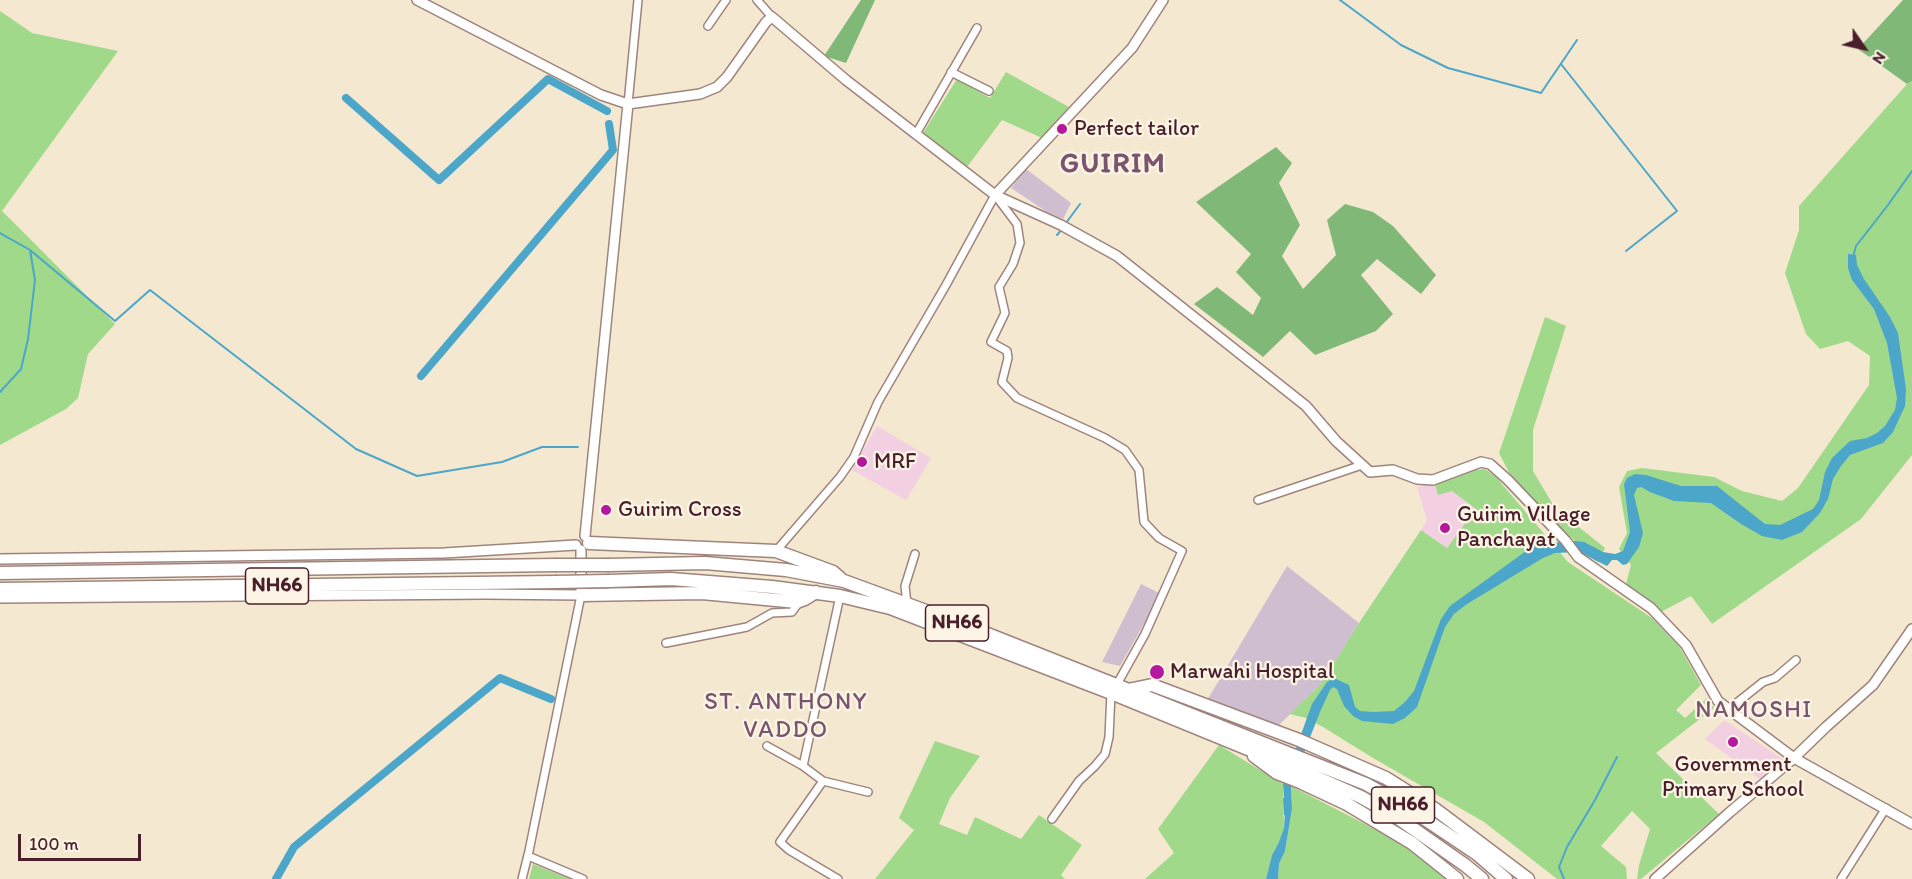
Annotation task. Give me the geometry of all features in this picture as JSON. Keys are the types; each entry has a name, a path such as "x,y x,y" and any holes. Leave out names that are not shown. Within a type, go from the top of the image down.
{"highway":[{"path":"583,544 776,551 833,572 844,581"},
{"name":"NH66","path":"0,573 705,563 786,570 844,581 907,604 1118,690 1360,797 1398,818 1466,865 1482,879"},
{"name":"NH66","path":"0,589 671,579 772,587 840,596 890,609 1118,690 1366,784 1407,807 1477,854 1506,879"},
{"path":"581,595 702,593 799,602 816,592"},
{"path":"1118,690 1152,685 1299,740 1386,778 1425,802 1528,879"},
{"path":"1240,745 1277,773 1347,804 1412,843 1457,879"}],"street":[{"path":"417,0 601,94 628,104 700,94 717,87 772,17"},
{"path":"522,879 581,595 583,544 638,0"},
{"path":"708,26 726,0"},
{"path":"757,0 772,17 846,80 995,195 1061,225 1117,256 1306,406 1336,441 1370,472 1392,470 1417,479 1433,480 1481,462 1490,464 1508,480 1578,557 1651,608 1686,645 1718,702 1794,758 1912,824"},
{"path":"776,551 840,477 854,457 878,402 995,195 1132,48 1163,0"},
{"path":"916,134 977,28"},
{"path":"951,72 989,90"},
{"path":"995,195 1017,224 1020,243 1013,264 999,287 1005,313 992,342 1007,351 1008,358 1002,382 1017,398 1105,438 1125,450 1139,470 1144,522 1159,538 1182,551 1118,690 1105,754 1079,781 1052,819"},
{"path":"1258,500 1362,465"},
{"path":"0,560 444,554 583,544"},
{"path":"907,604 905,586 915,554"},
{"path":"0,598 581,595"},
{"path":"803,765 840,596"},
{"path":"666,643 747,627 772,613 792,612 799,602"},
{"path":"1655,879 1794,758 1873,685 1912,629"},
{"path":"1729,709 1762,682 1775,678 1796,660"},
{"path":"767,746 803,765 823,781 868,792"},
{"path":"823,781 780,842 838,879"},
{"path":"1841,879 1886,808"},
{"path":"528,856 583,879"}],"shaded area":[{"path":"1026,169 1071,203 1063,219 1047,212 1011,188"},
{"path":"877,426 931,458 906,500 852,470"},
{"path":"1435,483 1452,491 1477,509 1447,548 1421,530 1427,520 1417,487"},
{"path":"1287,566 1359,623 1321,684 1275,729 1206,702"},
{"path":"1141,584 1161,594 1120,666 1102,662"},
{"name":"Government Primary School","path":"1724,720 1784,760 1761,780 1705,739"}],"green space":[{"path":"861,0 875,0 846,63 824,56"},
{"path":"1903,0 1912,0 1912,81 1907,84 1858,49"},
{"path":"0,11 32,33 118,51 2,211 115,324 88,354 78,398 66,409 0,445"},
{"path":"1006,72 1069,107 1042,138 1002,120 967,167 923,133 957,79 990,98"},
{"path":"1912,81 1912,455 1861,519 1712,624 1691,596 1659,613 1626,584 1631,565 1619,549 1627,533 1619,487 1627,471 1642,468 1714,477 1742,491 1782,501 1798,488 1869,385 1870,356 1848,341 1820,349 1806,334 1785,273 1799,230 1799,206"},
{"path":"1276,147 1292,163 1279,183 1300,225 1282,256 1303,289 1336,255 1327,220 1345,204 1373,212 1393,226 1436,275 1421,294 1377,259 1361,275 1393,314 1376,331 1315,355 1290,331 1263,357 1194,304 1217,287 1253,315 1261,298 1236,272 1251,254 1196,202"},
{"path":"1545,317 1566,326 1533,430 1533,471 1555,508 1605,548 1598,563 1515,484 1499,453"},
{"path":"1485,469 1496,477 1568,562 1652,618 1679,646 1701,685 1676,710 1685,718 1707,698 1714,708 1656,753 1719,814 1641,879 1637,879 1639,865 1650,829 1632,811 1601,846 1626,867 1627,879 1557,879 1484,822 1323,727 1306,718 1290,714 1321,684 1421,530 1447,548 1476,509 1452,491 1438,495 1435,483 1465,471"},
{"path":"935,741 980,756 950,798 939,824 967,835 975,817 1021,839 1039,815 1082,845 1061,875 1065,879 875,879 914,830 899,818"},
{"path":"1219,745 1283,784 1284,828 1272,855 1266,879 1145,879 1174,853 1158,829"},
{"path":"1291,786 1402,843 1447,879 1278,879 1279,864 1285,851 1292,809"},
{"path":"533,864 570,879 529,879"}],"water":[{"path":"1848,254 1856,255 1857,265 1864,279 1898,333 1906,389 1905,406 1893,432 1883,443 1850,455 1841,466 1833,479 1828,499 1820,513 1802,532 1782,540 1762,536 1711,503 1674,501 1641,487 1637,488 1634,495 1643,533 1639,547 1627,564 1623,565 1617,560 1612,560 1607,566 1579,552 1555,553 1467,604 1454,614 1445,627 1417,707 1405,718 1393,724 1362,721 1353,716 1344,706 1337,689 1333,687 1320,712 1291,786 1292,809 1285,851 1279,864 1278,879 1266,879 1272,855 1284,828 1283,784 1312,704 1327,682 1334,678 1349,685 1355,707 1360,711 1394,711 1414,691 1441,619 1450,606 1533,546 1575,541 1584,542 1603,552 1615,554 1623,551 1630,532 1624,484 1627,478 1635,474 1646,475 1681,486 1717,486 1765,524 1780,525 1813,509 1819,500 1825,472 1832,458 1850,441 1867,438 1885,426 1895,410 1897,398 1887,343 1874,309 1852,280 1848,268"}],"waterway":[{"path":"1340,0 1401,45 1448,68 1541,93 1577,40"},
{"path":"1561,64 1677,211 1626,251"},
{"path":"346,98 439,180 548,79 607,111"},
{"path":"421,376 613,150 609,124"},
{"path":"1853,257 1856,246 1912,171"},
{"path":"1066,223 1080,204"},
{"path":"1057,235 1063,228"},
{"path":"0,233 30,250 35,280 28,339 21,369 0,392"},
{"path":"30,250 115,321 150,290 356,449 417,476 502,462 542,447 578,447"},
{"path":"276,879 294,847 500,678 551,699"},
{"path":"1564,879 1559,867 1567,847 1617,757"},
{"path":"1284,799 1285,814"}],"place":[{"name":"Perfect tailor","path":"1062,129"},
{"name":"MRF","path":"862,462"},
{"name":"Guirim Cross","path":"606,510"},
{"name":"Guirim Village Panchayat","path":"1445,528"},
{"name":"Marwahi Hospital","path":"1157,672"},
{"name":"Government Primary School","path":"1733,742"}],"district":[{"name":"GUIRIM","path":"1113,165"},
{"name":"NAMOSHI","path":"1754,711"},
{"name":"ST. ANTHONY VADDO","path":"786,717"}]}
